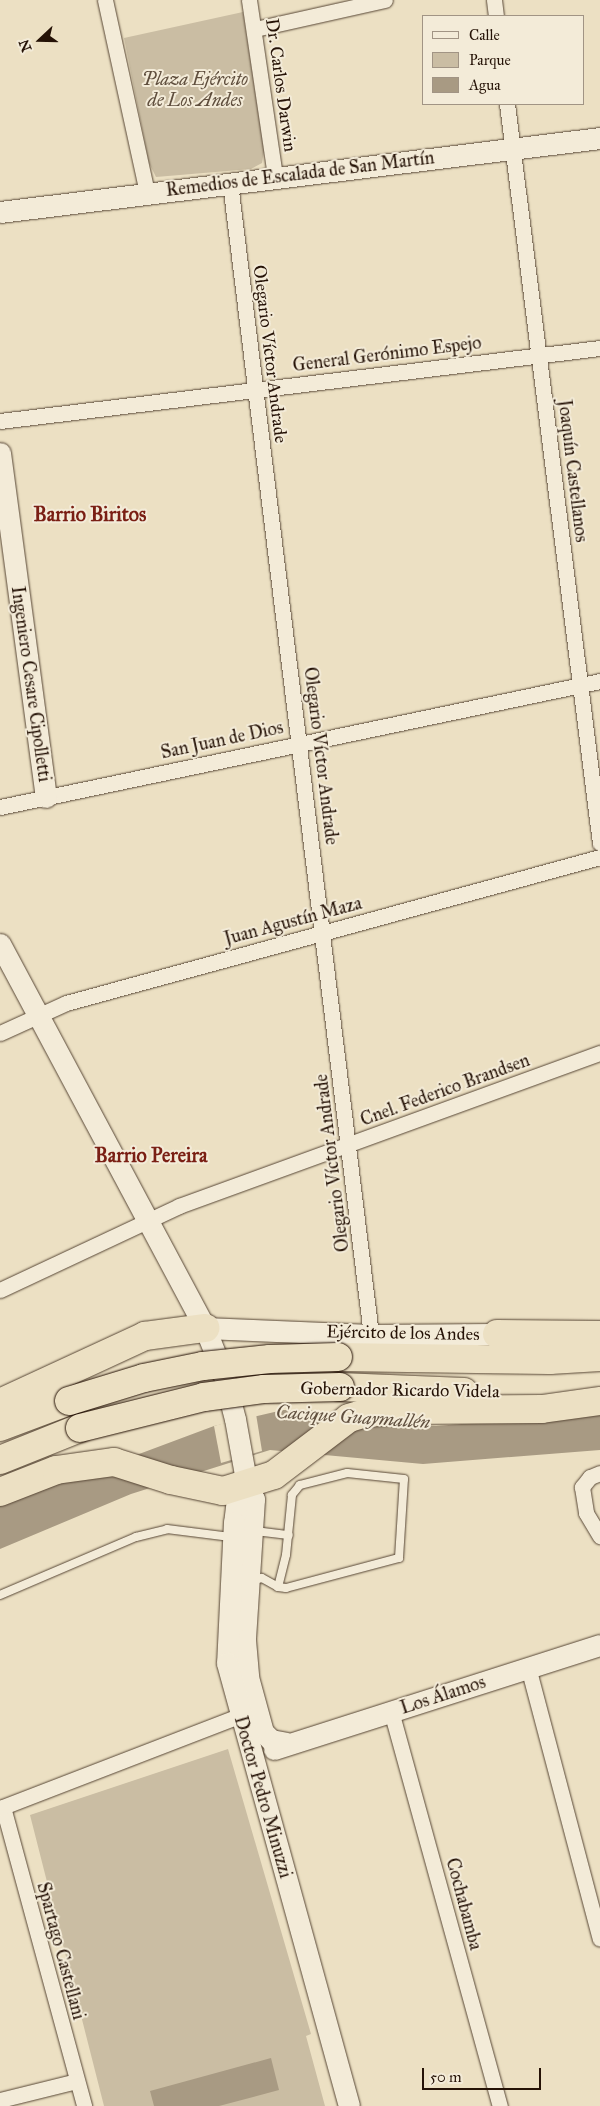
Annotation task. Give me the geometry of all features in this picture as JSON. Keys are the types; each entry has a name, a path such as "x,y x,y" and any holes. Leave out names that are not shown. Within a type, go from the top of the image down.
{"highway":[{"path":"0,1403 144,1336 205,1328"},
{"path":"497,1334 600,1335"},
{"name":"Gobernador Ricardo Videla","path":"0,1427 69,1401 144,1378 203,1366 270,1359 338,1357 550,1360 600,1357"},
{"name":"Gobernador Ricardo Videla","path":"0,1460 80,1428 129,1413 224,1394 340,1387 537,1394 600,1391"},
{"path":"0,1492 56,1470 114,1462 214,1491 247,1486 274,1475 349,1418 385,1411 542,1409 600,1401"}],"street":[{"path":"105,0 148,193"},
{"name":"Dr. Carlos Darwin","path":"249,0 255,29 275,176"},
{"path":"255,29 385,0"},
{"path":"494,0 496,15"},
{"name":"Joaquín Castellanos","path":"507,105 600,843"},
{"name":"Remedios de Escalada de San Martín","path":"0,212 275,176 600,138"},
{"name":"Olegario Víctor Andrade","path":"230,183 324,932 371,1335"},
{"name":"General Gerónimo Espejo","path":"0,421 256,388 600,348"},
{"name":"Ingeniero Cesare Cipolletti","path":"0,452 46,797"},
{"name":"San Juan de Dios","path":"0,807 300,742 600,681"},
{"name":"Juan Agustín Maza","path":"0,1033 38,1014 66,1003 600,857"},
{"name":"Doctor Pedro Minuzzi","path":"0,944 205,1328 224,1376 239,1437 247,1486 254,1499 225,1646 239,1716 259,1774 349,2106"},
{"name":"Cnel. Federico Brandsen","path":"0,1290 147,1219 600,1053"},
{"name":"Ejército de los Andes","path":"205,1328 371,1335 497,1334 600,1321"},
{"path":"600,1474 590,1477 582,1487 586,1514 600,1536"},
{"name":"Doctor Pedro Minuzzi","path":"247,1536 248,1582 245,1640 252,1695 263,1732 271,1740 286,1743"},
{"name":"Los Álamos","path":"259,1774 266,1756 286,1743 600,1645"},
{"path":"528,1668 600,1939"},
{"path":"1,1807 239,1716 248,1708 252,1695"},
{"name":"Cochabamba","path":"391,1711 500,2106"},
{"name":"Spartago Castellani","path":"1,1807 84,2106"},
{"path":"0,2100 77,2081"}],"lane":[{"path":"248,1582 262,1578 278,1587 286,1588 399,1558 404,1479 347,1473 300,1485 292,1495 289,1535 278,1587"},
{"path":"0,1595 136,1537 167,1529 247,1536 289,1535"}],"green space":[{"name":"Plaza Ejército de Los Andes","path":"243,12 264,151 262,163 251,169 156,177 149,163 124,38"},
{"path":"228,1749 311,2034 306,2036 325,2106 104,2106 30,1815"}],"water":[{"path":"283,1410 310,1410 378,1424 436,1426 600,1413 600,1450 423,1464 270,1450 131,1494 0,1549 0,1506 214,1426"},
{"path":"271,2058 279,2090 219,2106 154,2106 150,2091"}],"pier":[{"path":"256,1414 262,1451 221,1463 214,1426"}],"district":[{"name":"Barrio Biritos","path":"90,514"},
{"name":"Barrio Pereira","path":"151,1155"}],"water label":[{"name":"Cacique Guaymallén","path":"353,1417"}]}
